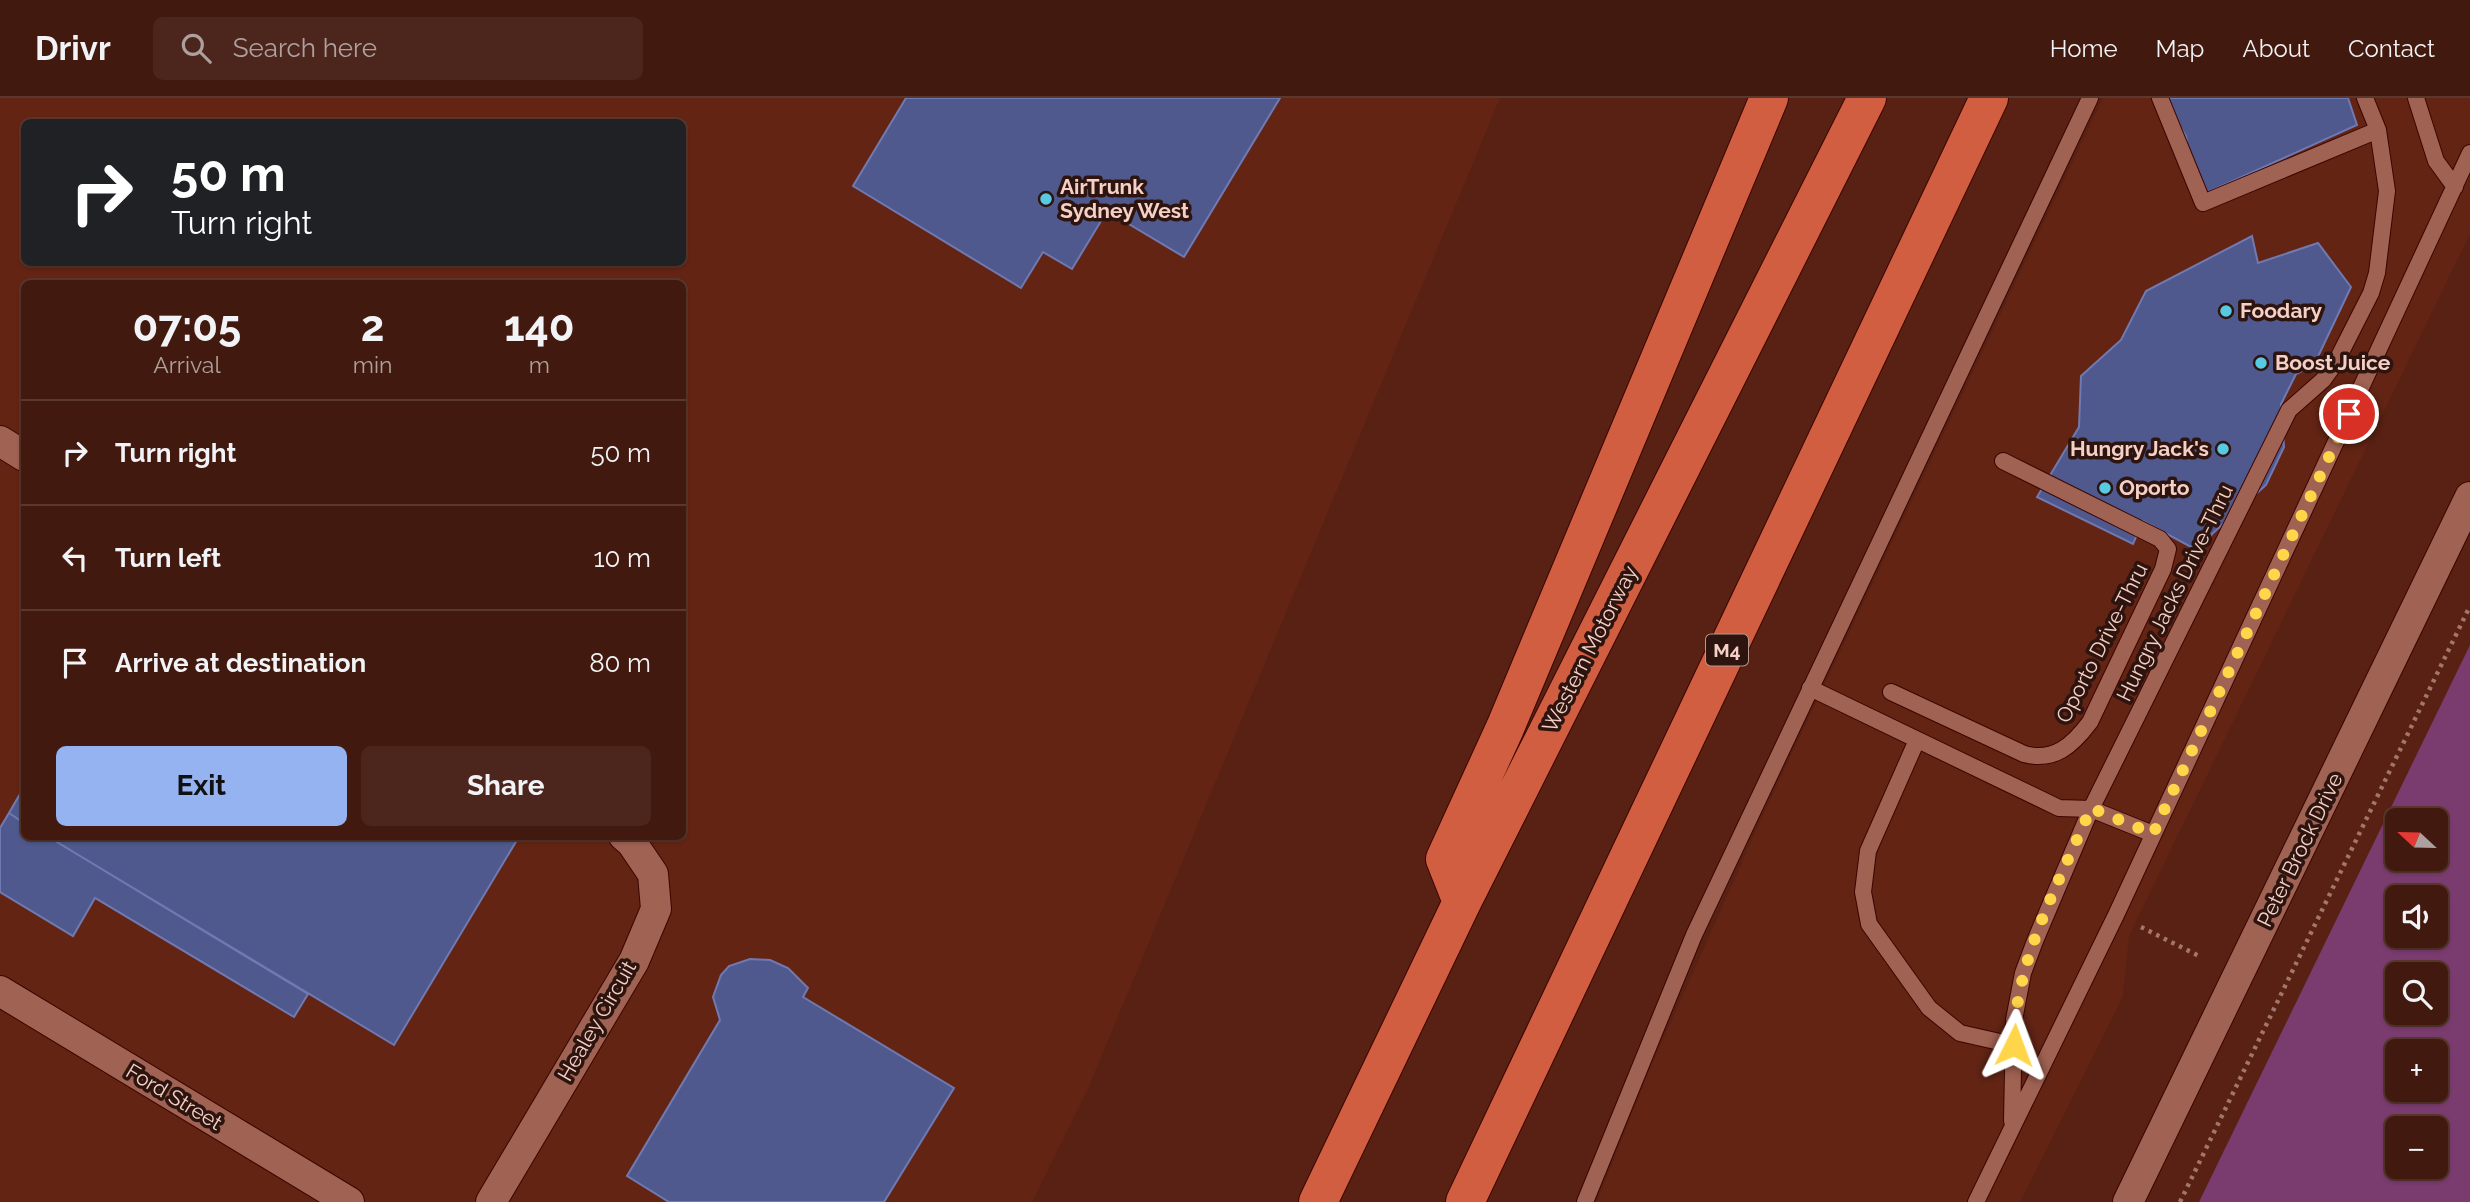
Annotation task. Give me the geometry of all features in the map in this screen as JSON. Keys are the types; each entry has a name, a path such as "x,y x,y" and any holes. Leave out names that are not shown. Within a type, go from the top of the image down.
{"highway":[{"path":"1462,902 1446,859 1505,728 1769,98"},
{"name":"Western Motorway","path":"1318,1202 1462,902 1867,98"},
{"name":"M4","path":"1465,1202 1989,98"}],"street":[{"path":"0,441 21,454"},
{"name":"Peter Brock Drive","path":"2128,1202 2470,498"},
{"name":"Healey Circuit","path":"491,1202 634,961 656,909 653,874 629,840"},
{"name":"Ford Street","path":"0,991 349,1202"}],"lane":[{"path":"1585,1202 1694,935 2090,98"},
{"path":"2160,98 2203,203 2378,130"},
{"name":"Hungry Jacks Drive-Thru","path":"2012,1126 2014,1020 2023,973 2091,808 2288,410 2323,380 2336,362 2371,293 2377,273 2387,191 2378,130 2365,98"},
{"path":"2416,98 2436,160 2455,187"},
{"path":"1976,1202 2153,834 2470,153"},
{"name":"Oporto Drive-Thru","path":"1891,692 2038,758 2062,751 2075,741 2101,699 2164,569 2168,549 2160,539 2003,461"},
{"path":"1810,688 2059,808 2091,808 2153,834"},
{"path":"1917,740 1868,851 1863,892 1870,924 1929,1008 1961,1032 2014,1045"}],"path":[{"path":"2180,1202 2470,606"},
{"path":"2141,927 2201,957"}],"shaded area":[{"path":"0,98 1500,98 1087,1091 1032,1202 0,1202"},
{"path":"2103,98 2470,98 2470,234 2129,936 2123,996 2020,1202 1597,1202 1652,1064 1768,804"},
{"path":"2470,645 2470,1202 2199,1202 2385,820 2385,872 2448,872 2448,808 2391,808"}],"building":[{"name":"AirTrunk Sydney West","path":"906,98 1280,98 1184,257 1107,211 1072,269 1043,252 1021,288 853,186"},
{"path":"2162,98 2348,98 2357,125 2195,198 2186,136"},
{"path":"2252,236 2258,263 2318,243 2351,287 2314,365 2296,374 2281,404 2284,447 2266,485 2212,534 2202,553 2143,521 2133,544 2037,497 2079,427 2081,376 2121,340 2146,291"},
{"path":"21,792 21,821 9,813"},
{"path":"9,813 21,821 21,840 54,840 308,994 294,1017 95,898 73,936 0,892 0,828"},
{"path":"54,840 517,840 394,1045"},
{"path":"750,959 770,960 788,968 808,988 803,997 954,1088 884,1202 669,1202 627,1176 720,1020 713,997 721,975 729,966"}],"place":[{"name":"AirTrunk Sydney West","path":"1046,199"},
{"name":"Foodary","path":"2226,311"},
{"name":"Boost Juice","path":"2261,363"},
{"name":"Hungry Jack's","path":"2223,449"},
{"name":"Oporto","path":"2105,488"}],"route":[{"path":"2014,1045 2014,1020 2023,973 2091,808 2153,834 2349,414"}]}
